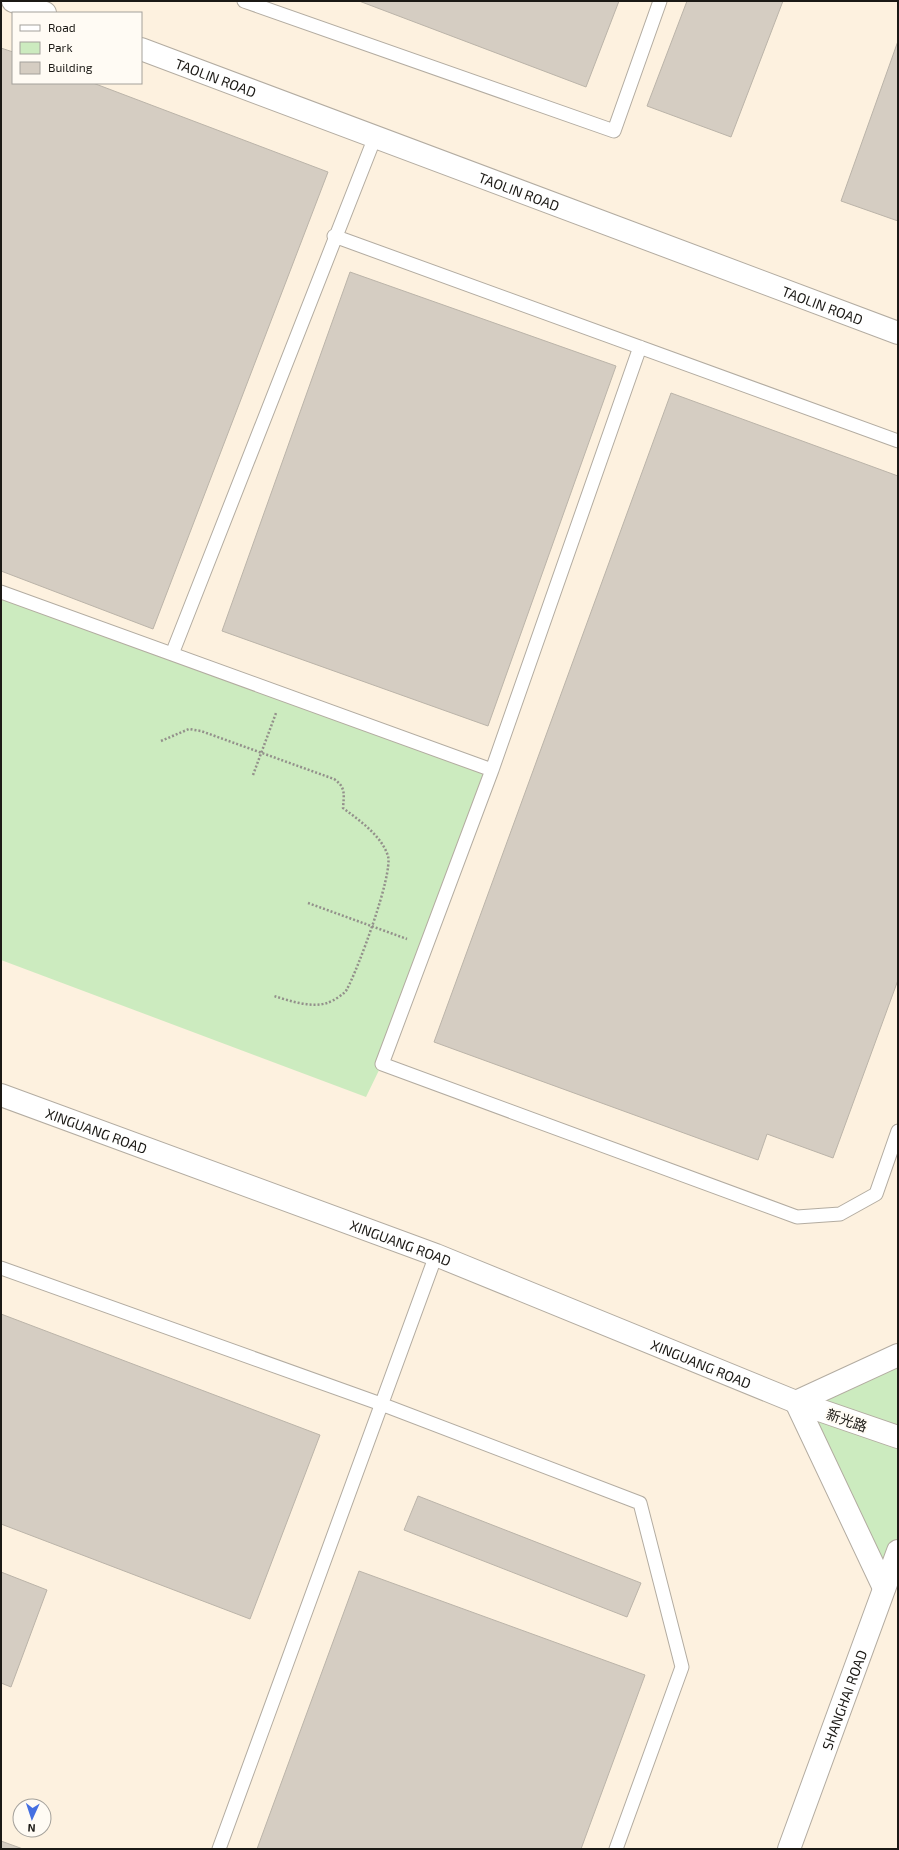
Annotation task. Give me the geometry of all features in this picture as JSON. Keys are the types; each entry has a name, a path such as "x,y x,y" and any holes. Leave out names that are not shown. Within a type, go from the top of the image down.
{"street":[{"path":"12,1 42,12"},
{"name":"TAOLIN ROAD","path":"142,49 898,333"},
{"name":"XINGUANG ROAD","path":"1,1095 436,1255 796,1402"},
{"path":"891,1584 796,1402 898,1355"},
{"name":"新光路","path":"796,1402 898,1437"},
{"name":"SHANGHAI ROAD","path":"789,1849 891,1584 898,1551"}],"lane":[{"path":"244,1 614,131 660,1"},
{"path":"172,654 334,236 375,136"},
{"path":"334,236 898,441"},
{"path":"640,347 492,770 382,1064 797,1217 840,1214 876,1194 898,1131"},
{"path":"1,592 492,770"},
{"path":"219,1849 436,1255"},
{"path":"1,1268 381,1404 640,1503 682,1667 616,1849"}],"path":[{"path":"253,775 283,694"},
{"path":"161,741 188,729 201,731 334,779 345,791 343,808 361,821 378,837 388,857 388,875 372,926 346,991 327,1003 301,1004 274,996"},
{"path":"308,903 426,946"}],"shaded area":[{"path":"1,1 898,1 898,1849 1,1849"}],"green space":[{"path":"1,592 492,770 382,1064 366,1097 1,960"},
{"path":"898,1355 898,1581 884,1588 796,1402"}],"building":[{"path":"359,1 619,1 586,87"},
{"path":"687,1 783,1 731,137 647,106"},
{"path":"898,41 898,221 841,201"},
{"path":"1,48 12,52 12,84 96,84 328,172 153,629 1,571"},
{"path":"350,272 616,366 488,726 222,631"},
{"path":"671,393 898,476 898,980 833,1158 767,1134 758,1160 434,1042"},
{"path":"1,1314 320,1435 250,1619 1,1524"},
{"path":"418,1496 641,1583 627,1617 404,1530"},
{"path":"359,1571 645,1675 581,1849 257,1849"},
{"path":"1,1572 47,1590 11,1687 1,1683"},
{"path":"1,1841 23,1849 1,1849"}]}
